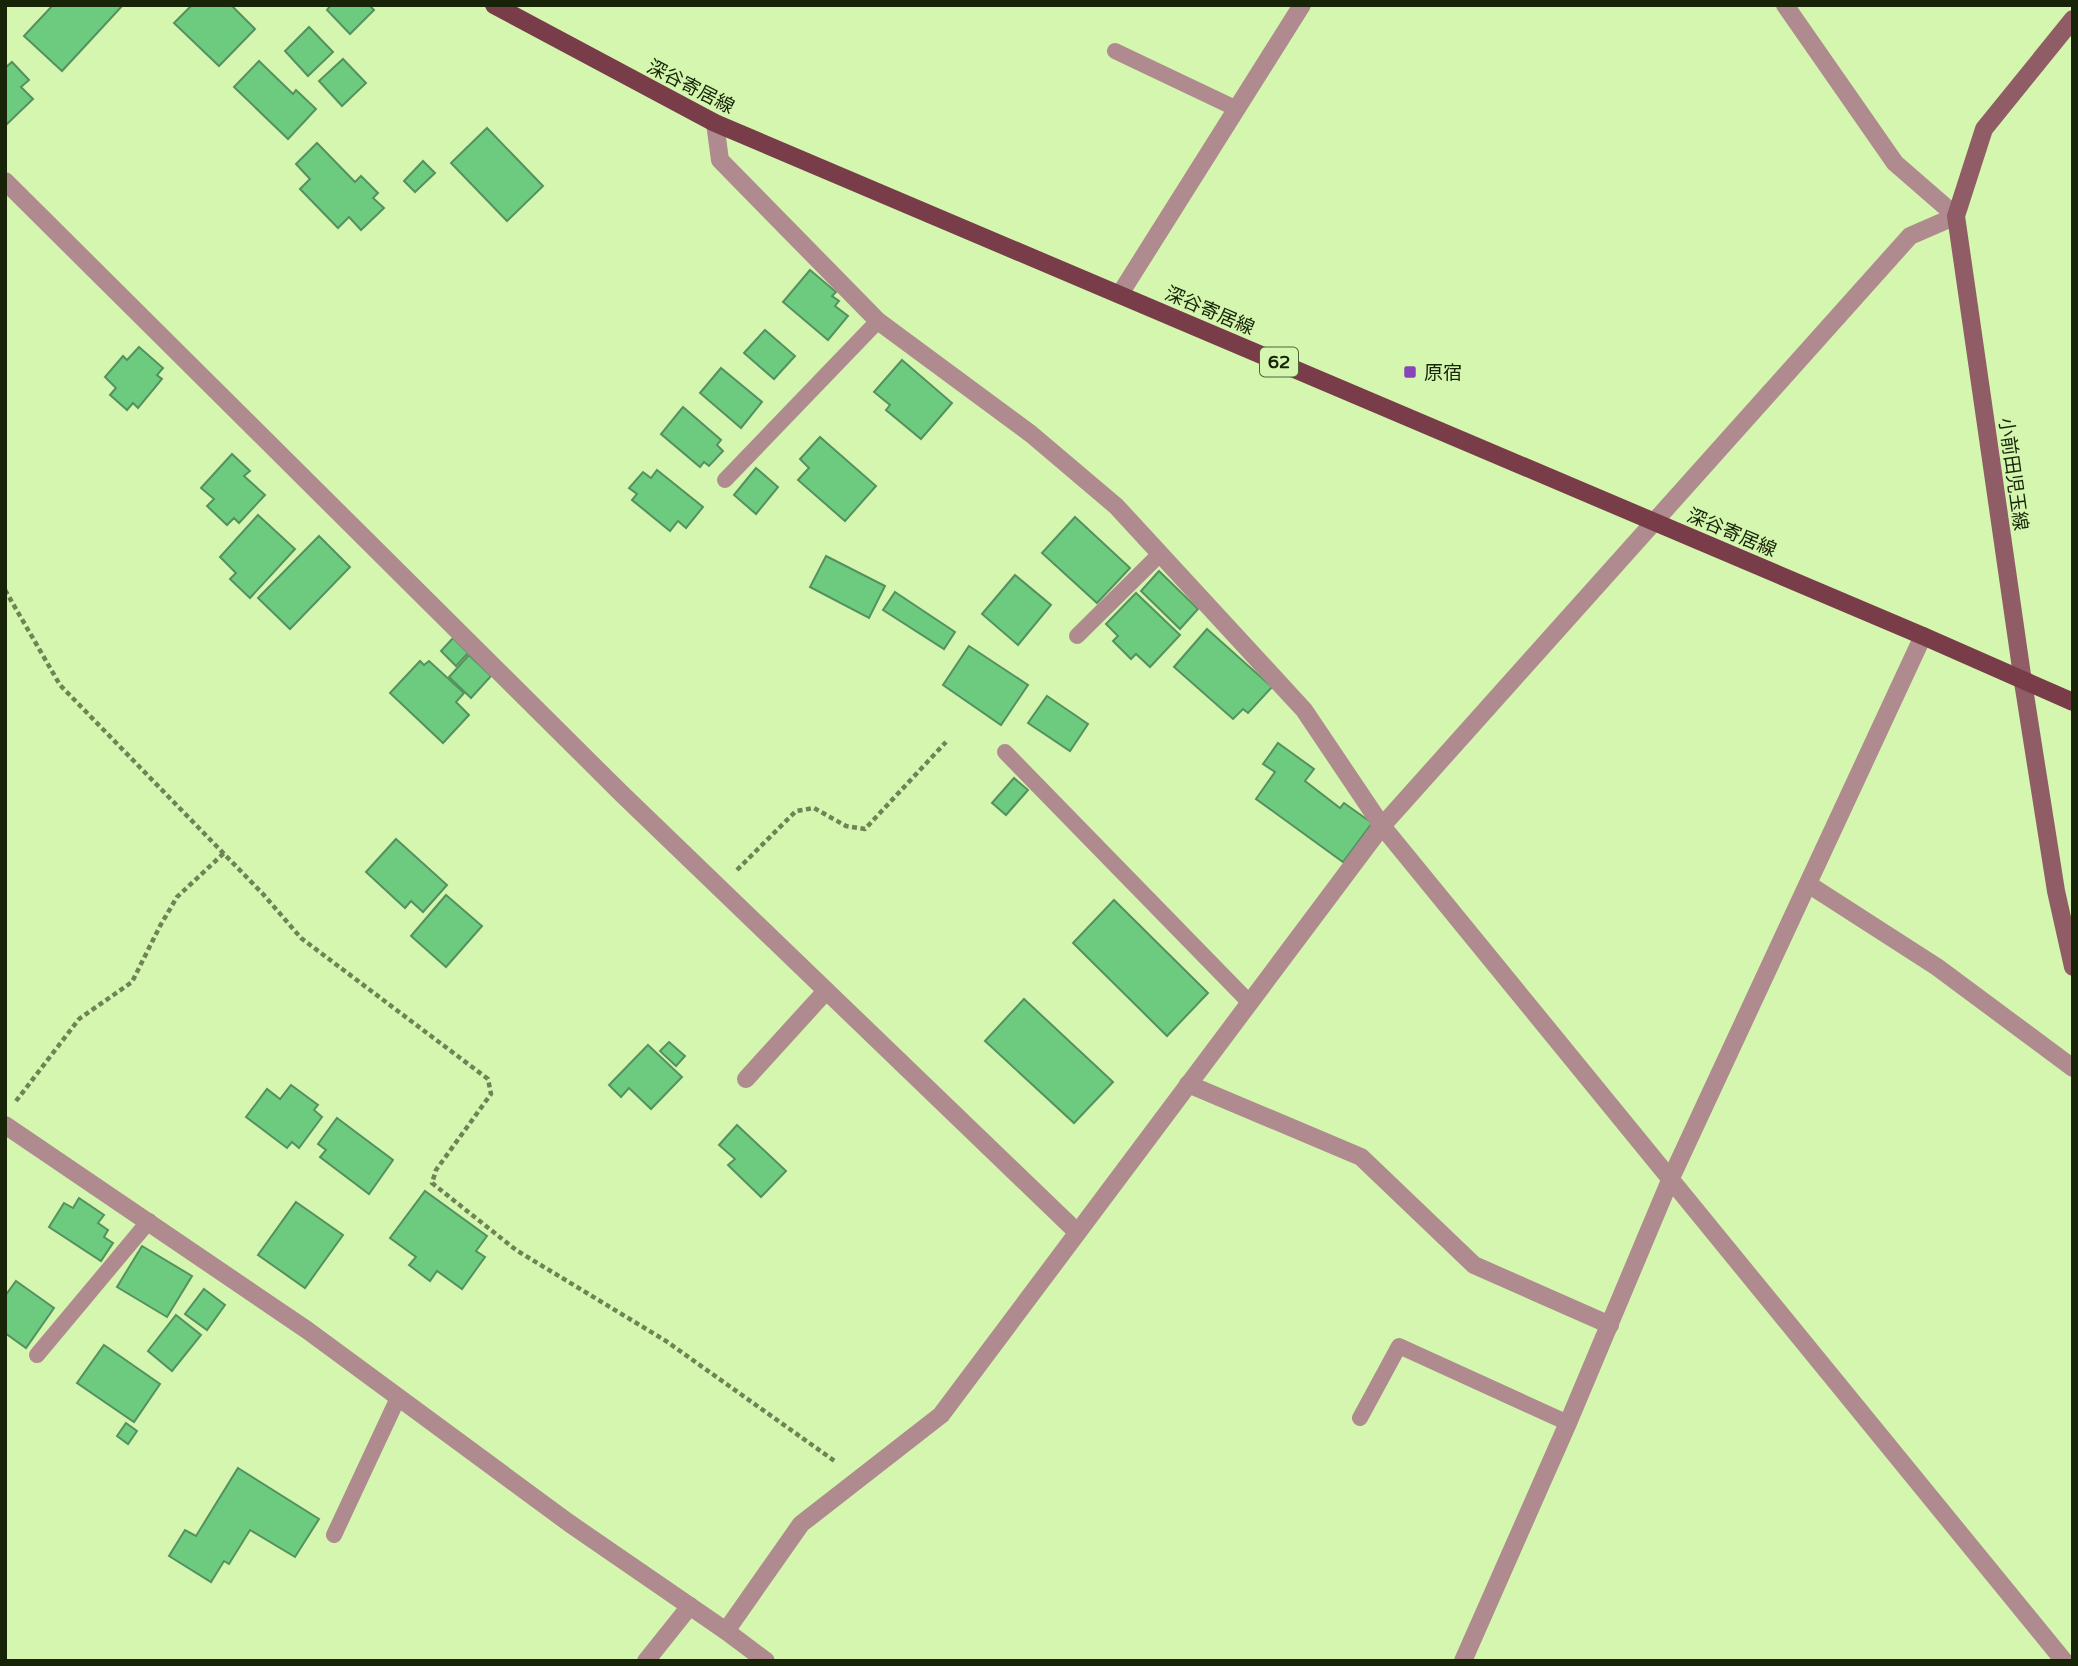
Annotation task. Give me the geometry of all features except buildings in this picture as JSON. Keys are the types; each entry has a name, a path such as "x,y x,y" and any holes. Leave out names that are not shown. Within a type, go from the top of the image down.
{"main road":[{"name":"深谷寄居線","path":"494,5 715,123 2073,702"},
{"name":"小前田児玉線","path":"2073,19 1984,129 1955,216 2023,682 2056,891 2073,967"}],"street":[{"path":"1120,294 1302,5"},
{"path":"726,1630 801,1524 941,1415 1382,826 1910,236 1955,216 1895,163 1785,5"},
{"path":"715,123 720,160 878,321 1031,434 1116,506 1304,710 1382,826 2064,1661"},
{"path":"5,181 719,888 1077,1232"},
{"path":"1463,1661 1568,1423 1671,1178 1923,636"},
{"path":"1808,884 1937,967 2073,1068"},
{"path":"746,1079 826,991"},
{"path":"1188,1084 1361,1157 1474,1265 1610,1325"},
{"path":"5,1125 307,1330 569,1523 726,1630 765,1661"},
{"path":"646,1661 690,1606"}],"lane":[{"path":"1115,51 1237,109"},
{"path":"725,480 878,321"},
{"path":"1077,636 1160,554"},
{"path":"1005,752 1249,1002"},
{"path":"37,1355 149,1221"},
{"path":"1360,1418 1399,1346 1568,1423"},
{"path":"334,1535 398,1398"}],"path":[{"path":"5,590 60,685 224,853 301,939 488,1079 491,1094 436,1170 432,1183 516,1250 666,1341 859,1479"},
{"path":"719,888 796,811 814,807 846,826 865,829 946,742"},
{"path":"13,1104 79,1019 132,982 177,897 224,853"}],"place":[{"name":"原宿","path":"1410,372"}]}
